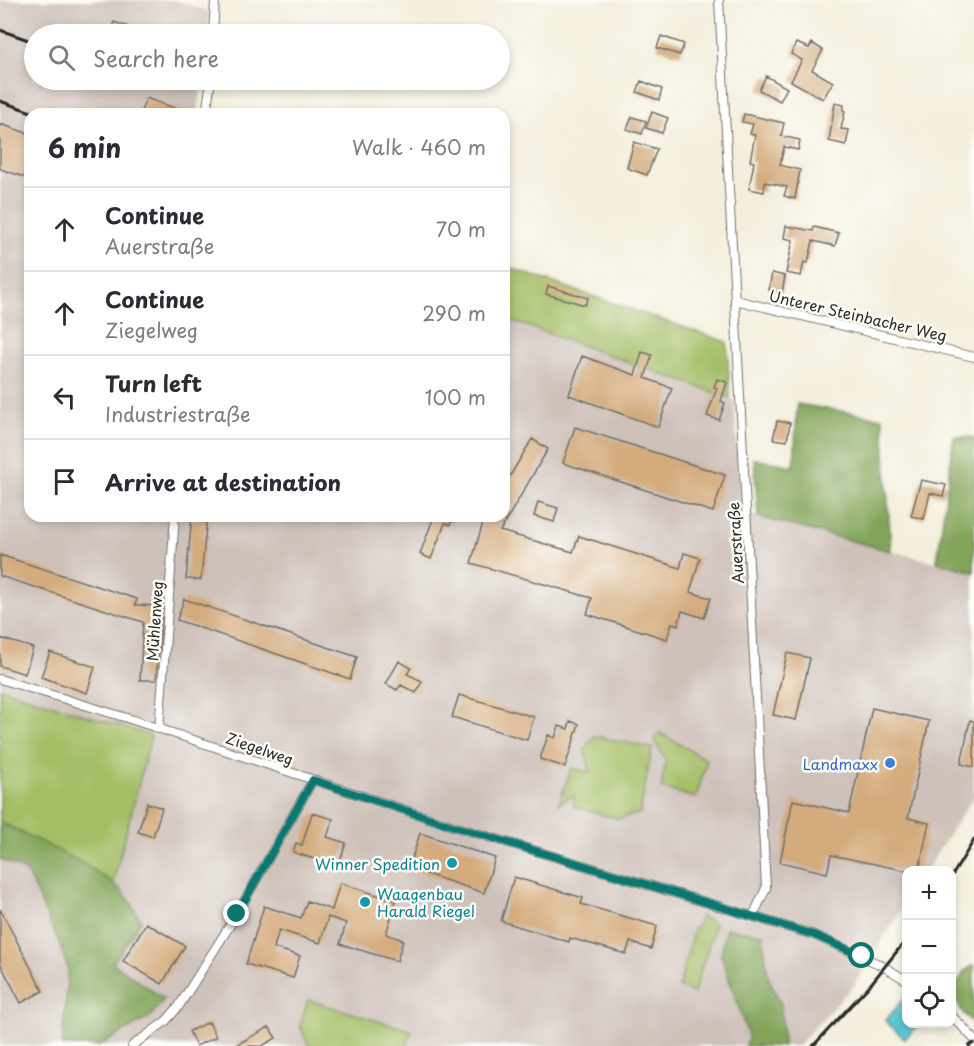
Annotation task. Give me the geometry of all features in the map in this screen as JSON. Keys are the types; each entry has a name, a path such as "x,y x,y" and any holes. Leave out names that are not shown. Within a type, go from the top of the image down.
{"street":[{"path":"214,24 215,0"},
{"name":"Auerstraße","path":"719,0 766,888 753,916"},
{"path":"207,108 209,90"},
{"name":"Unterer Steinbacher Weg","path":"735,300 974,357"},
{"name":"Mühlenweg","path":"159,729 175,522"},
{"name":"Ziegelweg","path":"0,679 453,826 753,916"},
{"path":"132,1046 166,1021 179,1006 237,914 313,780"},
{"path":"753,916 814,935 881,965 902,978"},
{"path":"956,1021 974,1039"}],"shaded area":[{"path":"0,0 175,0 209,12 208,24 24,24 24,90 201,90 199,108 24,108 24,522 510,522 510,320 734,400 742,513 974,572 974,796 929,866 902,866 902,908 854,985 797,1046 0,1046"}],"green space":[{"path":"510,268 727,342 730,398 510,320"},
{"path":"797,404 883,418 891,551 758,517 754,459 794,466"},
{"path":"954,436 974,438 974,572 937,562"},
{"path":"0,688 151,736 113,883 77,861 0,822"},
{"path":"660,733 707,760 696,798 661,788 666,761 654,740"},
{"path":"594,736 652,748 640,813 619,819 574,807 574,795 558,804 572,768 590,773 585,748"},
{"path":"0,822 86,865 117,886 129,900 141,921 113,963 164,999 150,1017 99,1046 62,1046 68,969 58,940 26,871 0,859"},
{"path":"701,916 715,924 694,993 679,987 694,928"},
{"path":"726,928 763,934 768,977 781,1004 783,1046 745,1046 749,1038 721,955"},
{"path":"974,965 974,1024 956,1001 956,987 964,971"},
{"path":"308,1000 412,1031 407,1046 309,1046 300,1026"}],"water":[{"path":"902,1001 902,1028 915,1028 905,1039 885,1021"}],"building":[{"path":"661,36 684,44 680,55 657,48"},
{"path":"796,43 809,48 812,43 823,50 812,70 833,82 823,99 791,81 802,60 791,54"},
{"path":"766,76 787,88 780,101 759,90"},
{"path":"641,81 662,89 659,100 637,92"},
{"path":"146,98 175,108 142,108"},
{"path":"835,103 844,105 841,129 849,130 846,145 829,141"},
{"path":"652,112 668,118 662,133 646,128"},
{"path":"744,114 784,123 781,136 800,140 798,150 784,147 780,165 800,170 795,199 784,196 787,187 765,182 764,192 749,189 754,162 750,161 755,135 750,134 753,124 742,122"},
{"path":"632,117 646,121 642,134 627,129"},
{"path":"0,124 24,132 24,177 0,169"},
{"path":"634,142 657,149 647,175 627,168"},
{"path":"786,226 813,231 814,227 839,233 835,246 813,241 808,263 804,262 801,276 786,273 793,240 784,238"},
{"path":"772,273 785,276 782,293 769,290"},
{"path":"548,286 588,298 585,305 546,294"},
{"path":"642,352 652,355 645,378 672,388 658,427 569,395 582,356 635,375"},
{"path":"717,379 727,382 721,401 725,403 719,420 707,416 717,388 714,387"},
{"path":"777,421 790,423 787,441 773,439"},
{"path":"575,427 725,475 713,512 563,463"},
{"path":"532,439 548,449 510,514 510,476"},
{"path":"921,480 946,485 943,496 930,493 924,519 911,516"},
{"path":"538,502 558,508 554,522 534,516"},
{"path":"191,522 206,522 201,580 186,579"},
{"path":"432,522 451,522 450,525 445,523 431,559 420,554"},
{"path":"483,522 505,522 500,531 573,552 579,536 680,568 684,553 700,558 690,592 711,598 704,618 682,611 678,625 672,623 667,639 587,614 592,598 471,563"},
{"path":"0,555 137,599 135,605 162,606 156,680 140,680 143,622 0,576"},
{"path":"184,599 357,657 350,679 177,620"},
{"path":"0,638 33,648 25,674 0,666"},
{"path":"50,652 95,667 87,693 41,677"},
{"path":"787,653 810,658 796,720 773,715"},
{"path":"399,661 411,668 407,674 422,681 416,693 401,685 397,690 386,684"},
{"path":"459,695 534,717 527,740 452,717"},
{"path":"872,708 929,721 908,818 929,823 920,866 902,866 902,870 831,855 827,873 780,862 793,800 849,813"},
{"path":"970,720 974,721 974,767 961,764"},
{"path":"570,721 579,724 565,767 540,759 548,735 555,738 559,726 568,729"},
{"path":"147,803 162,808 153,837 138,832"},
{"path":"312,813 333,819 327,837 346,843 338,867 293,852 296,843 302,845"},
{"name":"Winner Spedition","path":"420,833 495,858 484,893 409,868"},
{"path":"514,877 583,898 581,904 657,926 651,949 630,942 626,954 570,938 569,942 501,921"},
{"path":"340,883 396,901 386,934 403,940 397,961 340,944 346,923 328,917 320,943 279,930 274,948 300,956 293,978 246,964 264,906 301,918 307,901 332,910"},
{"path":"0,909 43,991 21,1003 0,963"},
{"path":"146,923 185,946 162,984 123,961"},
{"path":"209,1022 216,1037 196,1046 189,1031"},
{"path":"269,1027 276,1038 262,1046 234,1046"}],"railway":[{"path":"0,30 24,38"},
{"path":"0,101 24,109"},
{"path":"956,869 974,840"},
{"path":"813,1046 870,985 902,945"},
{"path":"969,1046 974,1043"}],"place":[{"name":"Landmaxx","path":"890,763"},
{"name":"Winner Spedition","path":"452,863"},
{"name":"Waagenbau Harald Riegel","path":"365,902"}],"route":[{"path":"237,914 313,780 453,826 814,935 862,956"}]}
